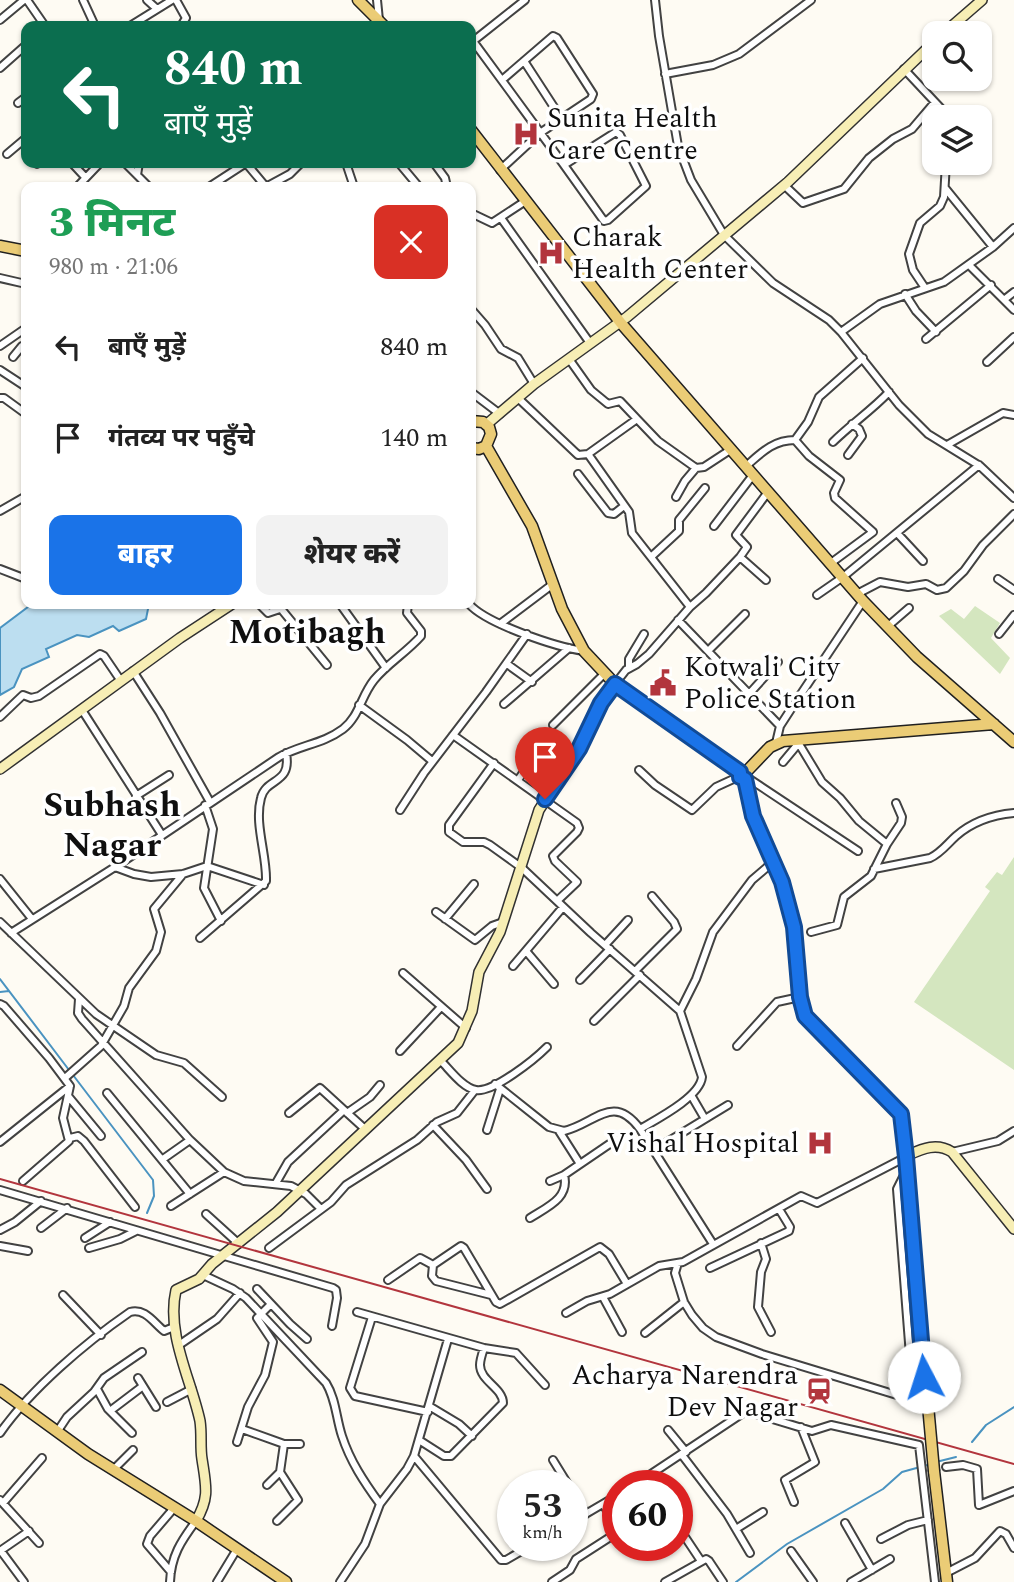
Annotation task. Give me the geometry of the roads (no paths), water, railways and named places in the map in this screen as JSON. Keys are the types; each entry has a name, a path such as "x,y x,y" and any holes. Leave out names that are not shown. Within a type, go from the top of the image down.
{"main road":[{"path":"358,0 380,21"},
{"path":"476,137 620,322 860,597 917,657 1014,741"},
{"path":"0,240 21,244"},
{"path":"0,246 21,250"},
{"path":"476,420 487,425 491,437 486,446 476,449"},
{"path":"486,446 532,526 568,623 584,651 615,684 744,775 753,816 782,882 794,927 800,997 805,1016 901,1114 929,1430 947,1578"},
{"path":"744,775 775,743 994,724"},
{"path":"0,1390 113,1470 286,1582"}],"street":[{"path":"0,20 25,0 41,21"},
{"path":"83,0 93,21"},
{"path":"147,0 157,9"},
{"path":"138,21 174,0 186,18 184,21"},
{"path":"377,0 382,21"},
{"path":"476,39 525,0"},
{"path":"655,0 678,146 691,180 724,235 773,283 829,320 889,392 929,434 979,465 1014,498"},
{"path":"665,74 713,65 739,54 811,0"},
{"path":"958,21 982,0"},
{"path":"500,170 540,133 591,99 593,94 557,38 550,37 502,80"},
{"path":"476,47 604,221 646,186 616,132 564,166"},
{"path":"0,68 21,49"},
{"path":"487,425 534,384 620,322 784,185 922,53"},
{"path":"524,61 561,118"},
{"path":"904,69 938,105"},
{"path":"784,185 803,203 844,190 869,158 892,139 912,129 935,102"},
{"path":"7,154 21,142"},
{"path":"77,168 85,177"},
{"path":"81,182 95,168"},
{"path":"130,168 144,182"},
{"path":"137,175 138,168"},
{"path":"216,182 235,168"},
{"path":"250,168 262,182"},
{"path":"275,182 296,168"},
{"path":"403,168 415,182"},
{"path":"925,288 912,270 909,254 920,223 940,206 946,175"},
{"path":"221,178 224,182"},
{"path":"945,188 993,247"},
{"path":"476,216 492,223 524,202"},
{"path":"501,218 590,343"},
{"path":"841,332 869,310 905,294 944,282 970,265 1014,228"},
{"path":"970,265 1014,310"},
{"path":"0,278 21,283"},
{"path":"926,340 990,285"},
{"path":"1005,299 1014,292"},
{"path":"905,294 916,311 936,332"},
{"path":"476,315 501,349 518,358 534,384"},
{"path":"0,346 21,331"},
{"path":"987,362 1014,337"},
{"path":"13,357 21,347"},
{"path":"795,440 808,422 819,397 863,358"},
{"path":"569,359 599,397 608,404 620,401 658,441 696,468 704,467 730,450"},
{"path":"0,370 21,384"},
{"path":"833,442 870,412 889,392"},
{"path":"476,395 500,414"},
{"path":"0,398 21,410"},
{"path":"519,399 573,452 582,456 637,419"},
{"path":"947,445 1003,413 1013,414"},
{"path":"848,455 862,436 859,429 852,424"},
{"path":"745,467 773,444 783,440 795,440 809,456 839,478 840,482 834,492 835,498 872,529 865,539 854,544 831,563"},
{"path":"587,454 631,518 632,533 690,607"},
{"path":"817,595 897,534 979,465"},
{"path":"676,497 696,468"},
{"path":"578,474 608,513 614,514 624,506"},
{"path":"714,526 753,475"},
{"path":"651,557 679,531 679,520 705,488"},
{"path":"170,1582 176,1549 206,1501 201,1428 174,1327 176,1290 195,1282 301,1190 458,1043 472,1011 479,972 503,922 537,815 545,799 579,749 601,703 615,684 629,667 649,654 690,607 740,557 747,547 736,535 768,492"},
{"path":"0,511 21,499"},
{"path":"775,743 780,726 860,597 880,582 908,587 926,584 941,590 946,588 1014,514"},
{"path":"897,534 923,561"},
{"path":"740,557 766,580"},
{"path":"0,569 21,577"},
{"path":"998,579 1014,590"},
{"path":"500,624 553,584"},
{"path":"887,627 909,608"},
{"path":"0,769 134,671 225,609"},
{"path":"264,609 268,613 282,610 327,665"},
{"path":"344,609 386,668"},
{"path":"11,933 286,753 320,743 352,722 368,687 421,636 421,631 407,613 407,609"},
{"path":"474,609 500,624 584,651"},
{"path":"708,651 745,614"},
{"path":"999,634 1014,615"},
{"path":"678,620 780,726"},
{"path":"400,810 432,761 527,634"},
{"path":"629,667 629,659 644,634"},
{"path":"504,704 569,648"},
{"path":"0,717 23,695 31,698 39,696 100,654 121,681"},
{"path":"749,694 778,662"},
{"path":"506,664 532,682"},
{"path":"134,671 160,713 208,803 213,829 204,893 220,921"},
{"path":"554,725 605,673"},
{"path":"359,705 432,761"},
{"path":"82,710 162,835"},
{"path":"453,735 572,818 579,828 553,856 577,882 557,901"},
{"path":"783,762 797,742 822,782 859,821 887,844"},
{"path":"200,938 264,885 266,877 260,799 266,788 280,780 285,773 288,766 286,753"},
{"path":"518,780 532,760"},
{"path":"494,763 447,829 463,842 484,842 490,845 522,868 680,1011 702,1077 698,1088 691,1095 640,1129"},
{"path":"639,770 655,785 692,810 716,787 744,775 858,851"},
{"path":"136,796 169,775"},
{"path":"811,932 837,925 844,897 868,879 902,820 897,803"},
{"path":"874,869 930,858 975,822 1014,813"},
{"path":"680,1011 701,968 713,932 752,880 773,862"},
{"path":"115,867 140,876 183,874 207,866 264,885"},
{"path":"69,1075 103,1043 124,1006 130,988 156,951 161,932 154,909 183,874"},
{"path":"0,879 32,919"},
{"path":"445,919 474,884"},
{"path":"594,1021 677,929 652,896"},
{"path":"513,966 563,907"},
{"path":"436,912 475,940 492,926 503,922"},
{"path":"580,980 628,920"},
{"path":"0,922 79,999 156,1055 184,1063 222,1097"},
{"path":"526,951 554,984"},
{"path":"403,973 466,1028"},
{"path":"737,1046 778,1002 800,997"},
{"path":"79,999 78,1013 103,1043 190,1140 225,1172 244,1181 301,1190 321,1209"},
{"path":"0,1004 69,1075 70,1086 63,1118 70,1138"},
{"path":"400,1051 441,1007"},
{"path":"441,1061 475,1090 497,1086 528,1065 547,1047"},
{"path":"276,1184 288,1162 346,1112 370,1097 380,1085"},
{"path":"0,1142 70,1086"},
{"path":"487,1130 497,1086"},
{"path":"497,1086 549,1127 559,1131 570,1130 594,1116 614,1112 629,1116 654,1150 713,1244"},
{"path":"289,1113 320,1087 366,1130"},
{"path":"269,1248 331,1202 346,1185 417,1140 433,1125 461,1110 475,1090"},
{"path":"107,1093 190,1194"},
{"path":"691,1095 705,1119"},
{"path":"68,1096 101,1136"},
{"path":"654,1150 728,1105"},
{"path":"433,1125 466,1160 487,1189"},
{"path":"559,1131 580,1164"},
{"path":"952,1152 998,1141 1014,1131"},
{"path":"23,1181 70,1138 78,1136 135,1207"},
{"path":"163,1159 190,1140"},
{"path":"550,1181 564,1175 611,1143"},
{"path":"566,1313 587,1301 603,1297 663,1264 678,1263 801,1196 817,1203 906,1157 934,1146 944,1147 952,1152 1014,1229"},
{"path":"678,1263 674,1273 684,1303 699,1324 716,1336 775,1358 910,1399 912,1397 897,1189 907,1169"},
{"path":"172,1206 225,1172"},
{"path":"530,1218 561,1197 566,1185 564,1175"},
{"path":"0,1190 334,1288 337,1290 337,1298 332,1326"},
{"path":"0,1230 15,1222 41,1201"},
{"path":"41,1228 68,1208"},
{"path":"710,1268 790,1230 779,1209"},
{"path":"206,1214 239,1244"},
{"path":"85,1238 110,1222"},
{"path":"89,1248 120,1239 136,1230"},
{"path":"761,1243 766,1259 761,1272 758,1307 771,1332"},
{"path":"0,1246 28,1251"},
{"path":"433,1265 461,1246 491,1295 500,1304 600,1247 609,1254 627,1284"},
{"path":"388,1280 420,1258 433,1265"},
{"path":"433,1265 432,1276 436,1282 491,1295"},
{"path":"203,1275 240,1293 326,1383 334,1399 340,1432 353,1464 380,1504"},
{"path":"257,1289 307,1339"},
{"path":"179,1345 217,1319 240,1293"},
{"path":"62,1295 101,1335"},
{"path":"603,1297 622,1332"},
{"path":"645,1333 684,1303"},
{"path":"237,1442 249,1403 265,1375 272,1339 258,1321 261,1313 271,1304"},
{"path":"0,1433 20,1406 133,1310 143,1312 164,1331 174,1327"},
{"path":"357,1312 484,1349 516,1353 545,1385"},
{"path":"372,1317 350,1388 351,1393 355,1396 428,1409 459,1424 472,1436"},
{"path":"340,1582 365,1544 380,1504 414,1456 448,1339"},
{"path":"419,1440 448,1456 458,1450 504,1401 481,1373 480,1363 484,1349"},
{"path":"57,1432 104,1378 142,1352"},
{"path":"138,1378 156,1408"},
{"path":"110,1411 143,1386"},
{"path":"97,1389 110,1411 132,1433"},
{"path":"167,1402 192,1389"},
{"path":"659,1470 746,1411 812,1431 831,1425 919,1446 935,1582"},
{"path":"794,1502 785,1480 815,1462 801,1427"},
{"path":"242,1429 284,1444 300,1444"},
{"path":"668,1430 750,1553"},
{"path":"267,1485 280,1472 284,1444"},
{"path":"113,1470 133,1450"},
{"path":"414,1456 497,1555"},
{"path":"39,1543 2,1502 42,1458"},
{"path":"554,1460 560,1470"},
{"path":"946,1467 963,1465 977,1469 979,1505 1014,1491"},
{"path":"277,1521 298,1500 280,1472"},
{"path":"171,1572 147,1544 150,1536 174,1508"},
{"path":"736,1529 763,1512"},
{"path":"881,1539 908,1525 928,1520"},
{"path":"845,1523 872,1570"},
{"path":"24,1582 0,1551 29,1531"},
{"path":"947,1578 979,1555 1000,1531 1006,1534 1014,1548"},
{"path":"552,1582 570,1570 576,1559 602,1541"},
{"path":"693,1548 701,1560"},
{"path":"217,1582 237,1549"},
{"path":"791,1551 813,1582"},
{"path":"851,1582 860,1580 890,1559"},
{"path":"665,1582 701,1560 709,1561 723,1582"}],"water":[{"path":"25,609 148,609 146,619 119,631 113,626 89,637 77,635 46,649 49,657 22,669 14,687 0,695 0,628"}],"waterway":[{"path":"0,979 69,1070"},
{"path":"0,992 9,991"},
{"path":"73,1075 153,1180 154,1196 147,1213"},
{"path":"972,1442 986,1425 1014,1407"},
{"path":"936,1462 956,1457"},
{"path":"736,1582 787,1544 883,1489 902,1472 931,1464"}],"railway":[{"path":"0,1179 1014,1464"}],"place":[{"name":"Sunita Health Care Centre","path":"526,134"},
{"name":"Charak Health Center","path":"551,253"},
{"name":"Kotwali City Police Station","path":"663,683"},
{"name":"Vishal Hospital","path":"820,1143"},
{"name":"Acharya Narendra Dev Nagar","path":"819,1391"}],"district":[{"name":"Motibagh","path":"307,632"},
{"name":"Subhash Nagar","path":"112,825"}]}
